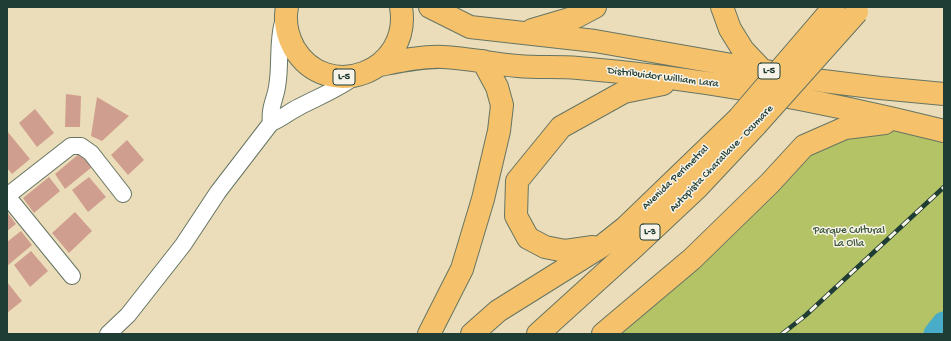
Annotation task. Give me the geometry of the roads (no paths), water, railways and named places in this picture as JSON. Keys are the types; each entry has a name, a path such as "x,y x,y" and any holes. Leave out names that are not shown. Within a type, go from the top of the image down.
{"highway":[{"name":"Distribuidor William Lara","path":"286,11 286,28 290,41 297,53 306,63 318,70 330,75 344,76 358,75 369,71 380,65 392,52 400,36 403,18 401,7"},
{"name":"Distribuidor William Lara","path":"430,7 470,27 595,41 823,81 944,94"},
{"path":"521,33 576,17 595,7"},
{"path":"722,7 730,29 743,50 762,70"},
{"name":"Avenida Perimetral","path":"472,334 498,311 602,246 747,122 834,7"},
{"name":"Autopista Charallave - Ocumare","path":"538,334 691,193 747,122 858,9"},
{"name":"Distribuidor William Lara","path":"380,65 416,59 442,57 518,66 577,68 686,80 805,99 944,131"},
{"path":"429,334 462,269 483,199 499,131 502,105 497,87 482,61"},
{"path":"602,246 565,251 545,247 528,238 516,216 517,181 561,127 624,92 686,80"},
{"path":"603,334 692,259 770,183 804,146 845,128 905,121"}],"street":[{"path":"271,123 270,113 277,86 281,28 286,11"},
{"path":"108,334 128,315 183,245 218,192 271,123 281,119 297,108 346,84 358,75"},
{"path":"72,276 7,196 71,146 81,146 91,153 124,194"}],"waterway":[{"path":"936,334 944,324"}],"railway":[{"path":"782,334 806,315 944,187"}],"park label":[{"name":"Parque Cultural La Olla","path":"849,237"}]}
